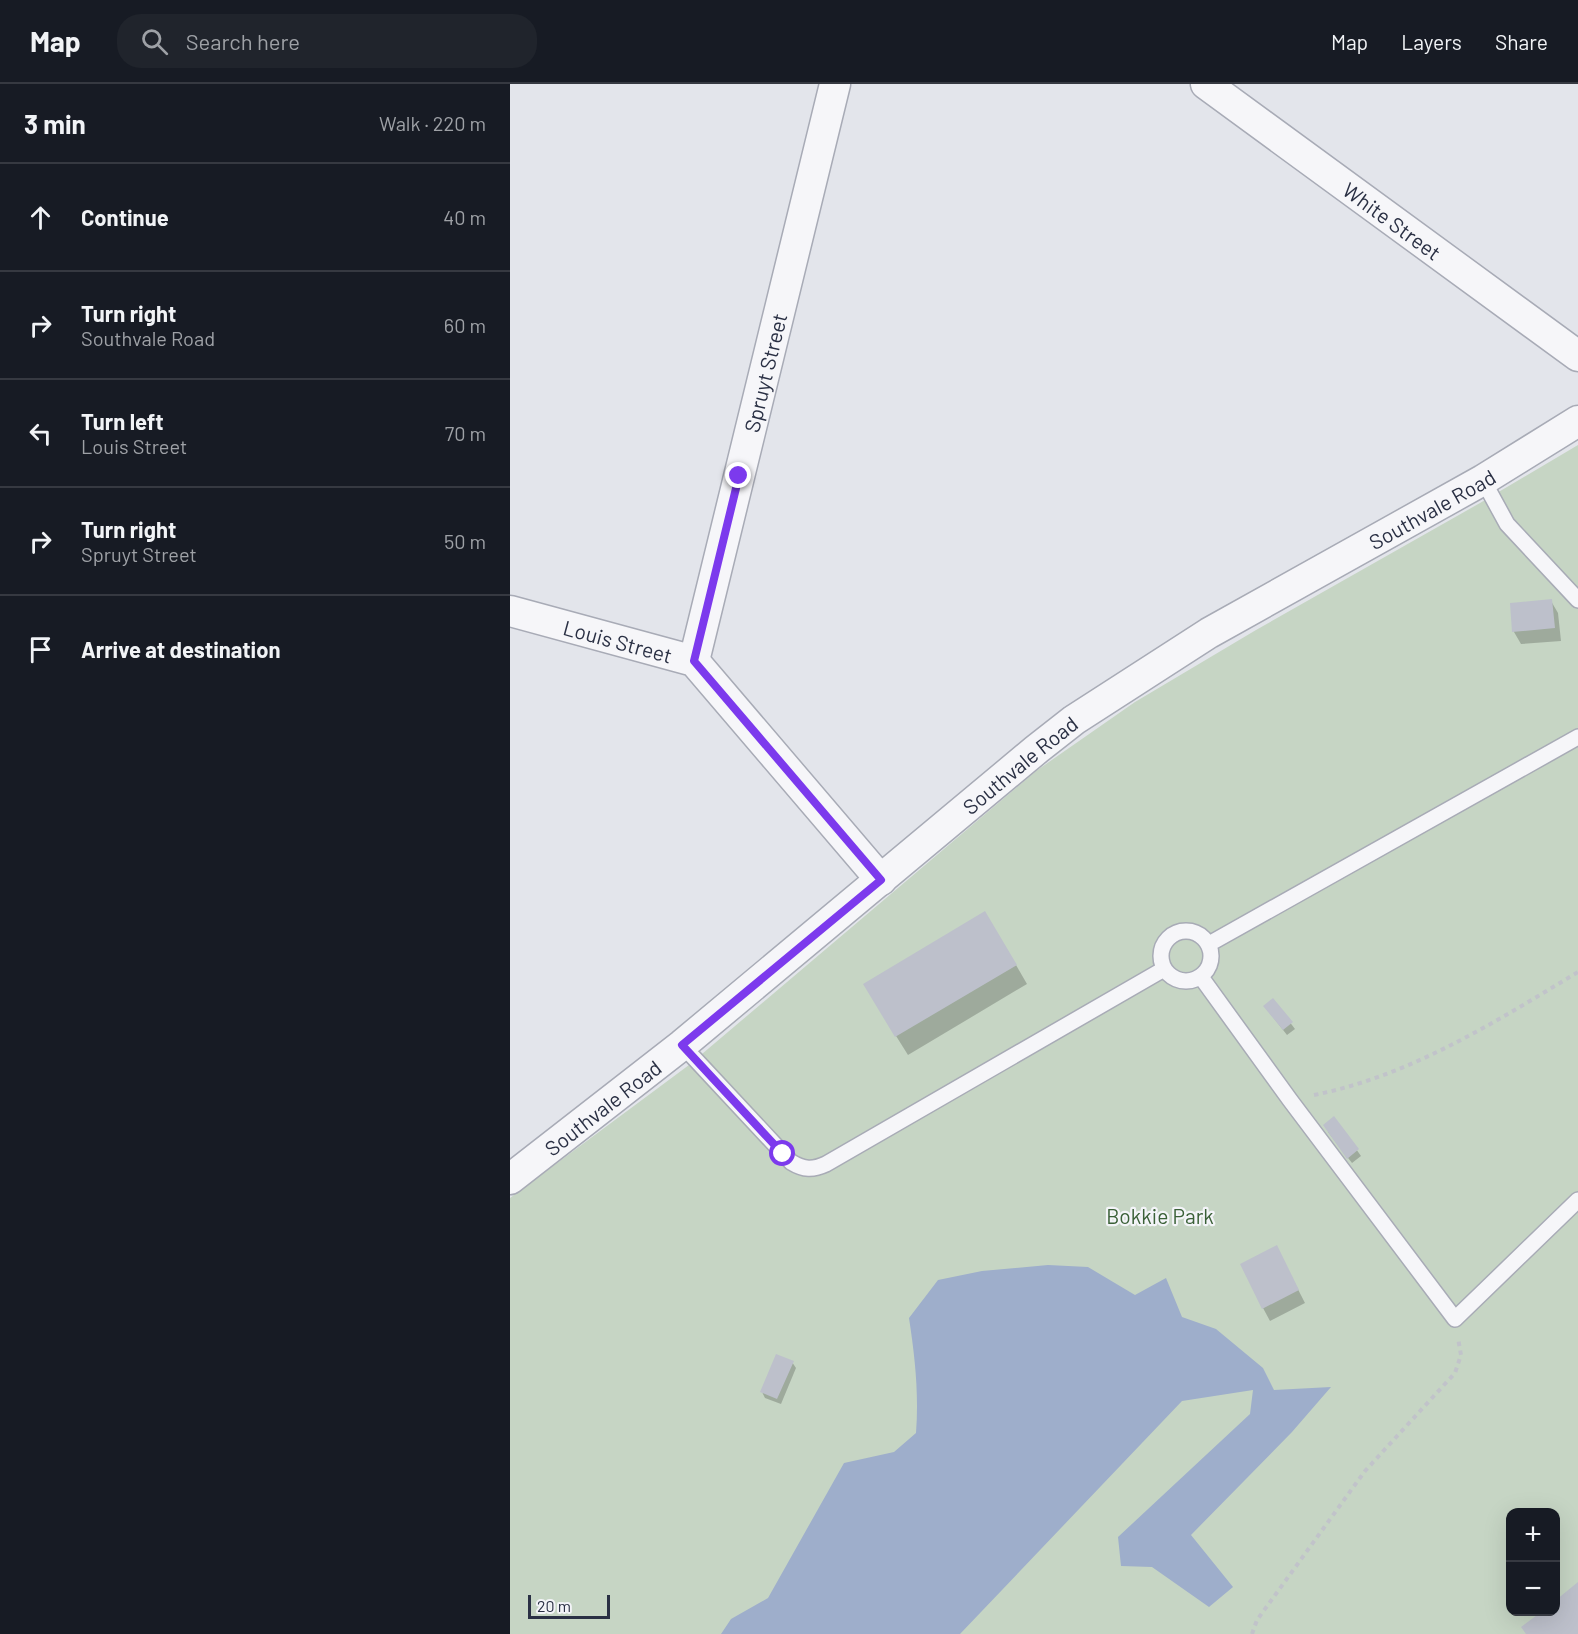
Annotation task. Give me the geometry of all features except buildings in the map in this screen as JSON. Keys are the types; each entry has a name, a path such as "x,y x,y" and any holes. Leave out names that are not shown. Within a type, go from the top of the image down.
{"street":[{"name":"Spruyt Street","path":"694,661 835,84"},
{"name":"White Street","path":"1206,84 1578,356"},
{"name":"Southvale Road","path":"510,1179 682,1045 1074,720 1209,633 1483,480 1578,421"},
{"name":"Louis Street","path":"510,611 694,661 881,880"}],"lane":[{"path":"1483,480 1507,524 1578,600"},
{"path":"1209,944 1578,737"},
{"path":"1189,931 1197,933 1209,944 1212,958 1206,972 1201,977 1195,980 1180,981 1174,979 1164,969 1160,953 1167,939 1174,934 1189,931"},
{"path":"682,1045 791,1162 799,1167 814,1169 1164,969"},
{"path":"1201,977 1290,1100 1455,1319 1578,1200"}],"path":[{"path":"1290,1100 1341,1090 1394,1072 1447,1047 1578,972"},
{"path":"1252,1634 1257,1620 1365,1471 1455,1373 1461,1355 1455,1319"}],"green space":[{"name":"Bokkie Park","path":"1578,445 1578,1634 510,1634 510,1198 689,1065 1036,771 1135,702"}],"water":[{"path":"1048,1265 1088,1267 1135,1295 1166,1278 1182,1317 1216,1329 1263,1368 1274,1390 1331,1387 1292,1432 1191,1535 1233,1587 1209,1607 1152,1567 1121,1566 1118,1537 1250,1414 1253,1390 1182,1401 960,1634 721,1634 731,1619 768,1598 844,1463 894,1452 916,1433 916,1376 909,1318 938,1280 982,1271"}],"route":[{"path":"739,476 694,661 881,880 682,1045 783,1154"}]}
